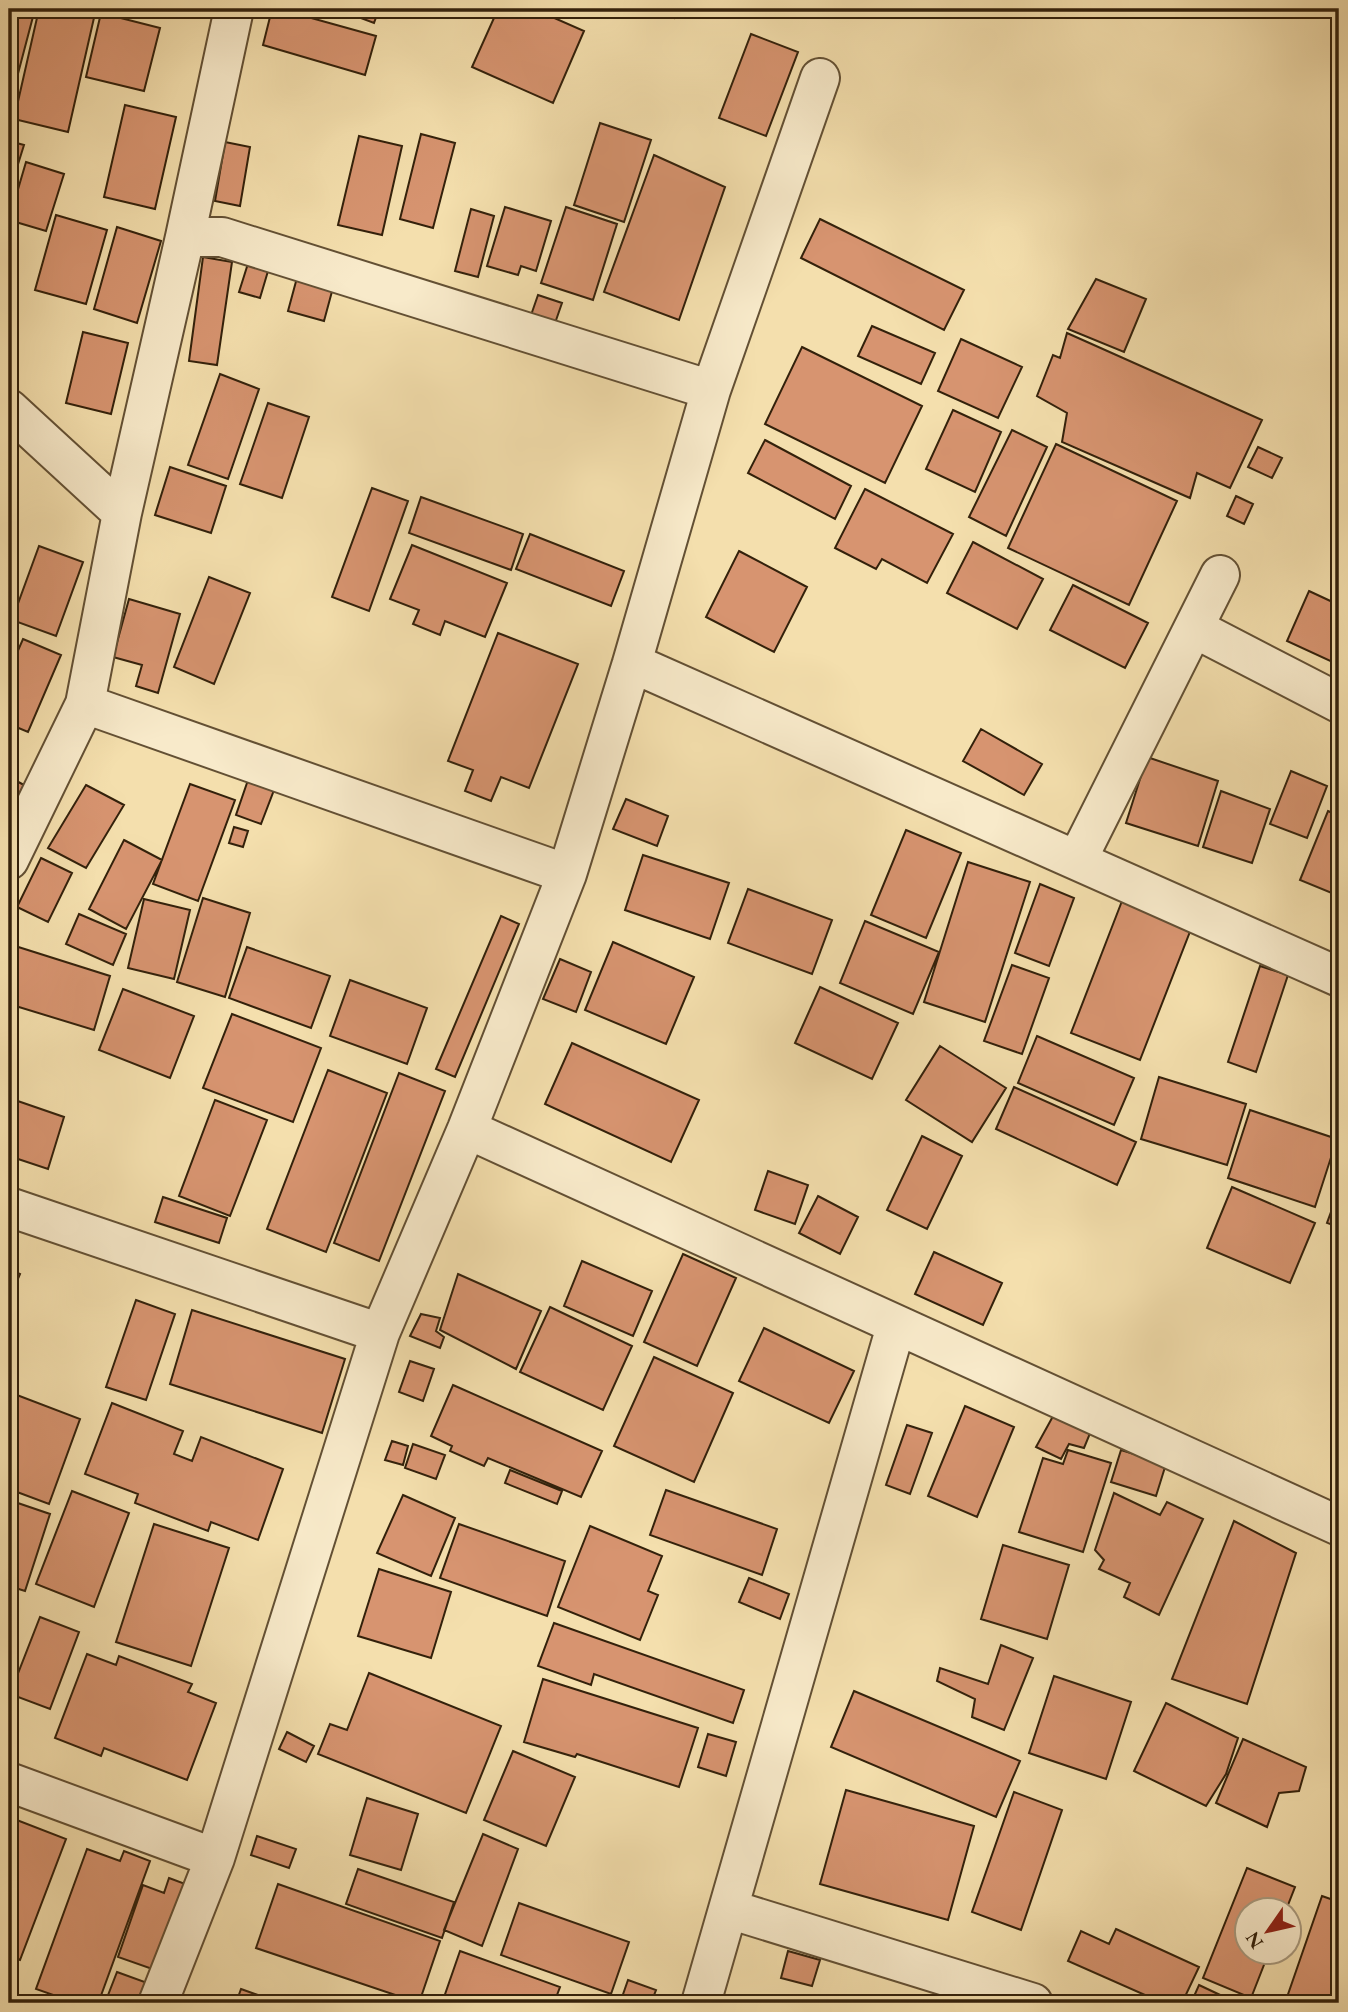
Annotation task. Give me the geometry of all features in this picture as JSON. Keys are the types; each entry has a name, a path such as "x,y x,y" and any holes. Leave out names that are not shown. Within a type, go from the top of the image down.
{"street":[{"path":"9,860 85,704 122,513 185,237 233,9"},
{"path":"158,2003 215,1858 380,1333 467,1129 567,874 632,663 711,390 820,78"},
{"path":"185,237 222,237 711,390"},
{"path":"9,409 122,513"},
{"path":"1077,860 1220,575"},
{"path":"1194,628 1339,703"},
{"path":"632,663 1339,977"},
{"path":"85,704 567,874"},
{"path":"467,1129 1339,1526"},
{"path":"9,1207 380,1333"},
{"path":"701,2003 896,1326"},
{"path":"9,1782 215,1858"},
{"path":"729,1909 1033,2003"}],"building":[{"path":"9,9 35,9 10,104 9,104"},
{"path":"39,9 96,9 68,132 14,119"},
{"path":"272,9 376,36 365,75 263,45"},
{"path":"337,9 379,9 374,23"},
{"path":"498,9 534,9 584,31 553,103 472,67"},
{"path":"647,9 677,9 674,18"},
{"path":"101,13 160,28 144,91 86,77"},
{"path":"751,34 798,52 766,136 719,118"},
{"path":"125,105 176,117 155,209 104,197"},
{"path":"600,123 651,140 624,222 574,205"},
{"path":"421,134 455,143 433,228 400,219"},
{"path":"359,136 402,146 382,235 338,225"},
{"path":"9,141 24,145 9,193"},
{"path":"225,142 250,147 240,206 215,201"},
{"path":"654,155 725,187 679,320 604,292"},
{"path":"26,162 64,174 46,231 9,220"},
{"path":"505,207 551,221 536,271 521,266 518,275 487,266"},
{"path":"566,207 617,224 593,300 541,283"},
{"path":"471,209 494,216 478,277 455,271"},
{"path":"56,215 107,230 86,304 35,290"},
{"path":"820,219 964,290 944,330 801,258"},
{"path":"117,227 161,241 137,323 94,309"},
{"path":"251,254 271,261 260,298 239,292"},
{"path":"203,257 232,262 217,365 189,361"},
{"path":"298,274 334,284 324,321 288,311"},
{"path":"1096,279 1146,299 1124,352 1068,329"},
{"path":"538,295 562,303 554,326 530,318"},
{"path":"872,326 935,353 921,384 858,356"},
{"path":"83,332 128,343 111,414 66,403"},
{"path":"1067,333 1262,420 1230,488 1197,473 1190,498 1062,442 1067,413 1037,396 1053,355 1060,358"},
{"path":"961,339 1022,367 998,418 938,391"},
{"path":"802,347 922,406 885,483 765,424"},
{"path":"220,374 259,389 228,479 188,465"},
{"path":"268,403 309,417 282,498 240,484"},
{"path":"953,410 1001,432 975,492 926,469"},
{"path":"1012,430 1047,447 1006,536 969,517"},
{"path":"765,440 851,486 835,519 748,473"},
{"path":"1056,444 1177,501 1129,605 1008,548"},
{"path":"1258,447 1282,458 1272,478 1248,467"},
{"path":"170,467 226,486 211,533 155,515"},
{"path":"372,488 408,501 369,611 332,597"},
{"path":"865,489 953,534 927,583 882,559 876,569 835,548"},
{"path":"1236,496 1253,504 1244,524 1227,516"},
{"path":"421,497 523,534 511,570 409,533"},
{"path":"530,534 624,571 611,606 516,569"},
{"path":"973,542 1043,579 1017,629 947,593"},
{"path":"412,545 507,583 485,637 445,621 440,635 413,624 419,610 390,599"},
{"path":"39,546 83,562 56,636 12,620"},
{"path":"739,551 807,587 774,652 706,617"},
{"path":"209,577 250,593 214,684 174,667"},
{"path":"1073,585 1148,623 1125,668 1050,630"},
{"path":"1309,591 1339,605 1339,665 1287,641"},
{"path":"129,599 180,614 158,693 136,686 142,665 113,657"},
{"path":"498,633 578,664 529,788 501,777 491,801 465,791 473,770 448,761"},
{"path":"23,639 61,655 28,732 9,724 9,671"},
{"path":"981,729 1042,764 1024,795 963,761"},
{"path":"1147,757 1218,781 1198,846 1126,823"},
{"path":"1291,771 1327,786 1307,838 1270,824"},
{"path":"9,777 24,785 9,812"},
{"path":"248,780 274,790 261,824 236,815"},
{"path":"190,784 235,800 198,901 153,884"},
{"path":"86,785 124,805 86,868 48,848"},
{"path":"1221,791 1270,809 1252,863 1203,847"},
{"path":"626,799 668,816 657,846 613,829"},
{"path":"1328,811 1339,816 1339,896 1300,880"},
{"path":"234,827 248,831 243,847 229,843"},
{"path":"906,830 961,853 926,938 871,915"},
{"path":"124,840 162,860 126,929 89,909"},
{"path":"643,855 729,883 710,939 625,910"},
{"path":"41,858 72,873 48,922 17,907"},
{"path":"968,862 1030,882 985,1022 924,1002"},
{"path":"1040,884 1074,898 1049,966 1015,953"},
{"path":"748,889 832,920 812,974 728,943"},
{"path":"203,898 250,913 225,997 177,982"},
{"path":"144,899 190,910 174,979 128,968"},
{"path":"1122,901 1191,929 1140,1060 1071,1033"},
{"path":"79,914 126,934 113,965 66,944"},
{"path":"501,916 519,924 455,1077 436,1069"},
{"path":"865,921 939,952 913,1014 840,983"},
{"path":"613,942 694,977 666,1044 585,1010"},
{"path":"12,945 110,976 94,1030 9,1004 9,954"},
{"path":"247,947 330,976 311,1028 229,998"},
{"path":"560,959 591,972 576,1012 543,999"},
{"path":"1012,965 1049,978 1022,1054 984,1041"},
{"path":"1260,966 1288,975 1256,1072 1228,1062"},
{"path":"350,980 427,1008 407,1064 330,1036"},
{"path":"820,987 898,1023 872,1079 795,1043"},
{"path":"123,989 194,1016 170,1078 99,1050"},
{"path":"232,1014 321,1048 293,1122 203,1088"},
{"path":"1037,1036 1134,1078 1114,1125 1018,1083"},
{"path":"572,1043 699,1100 671,1162 545,1104"},
{"path":"940,1046 1006,1088 972,1142 906,1100"},
{"path":"328,1070 387,1093 326,1252 267,1229"},
{"path":"399,1073 445,1091 379,1261 334,1243"},
{"path":"1159,1077 1246,1104 1227,1165 1141,1139"},
{"path":"1014,1087 1136,1142 1117,1185 996,1129"},
{"path":"9,1098 64,1117 48,1169 9,1156"},
{"path":"215,1100 267,1120 230,1216 179,1196"},
{"path":"1250,1110 1337,1139 1315,1207 1228,1178"},
{"path":"922,1136 962,1156 927,1229 887,1210"},
{"path":"768,1171 808,1185 795,1224 755,1210"},
{"path":"1232,1187 1315,1223 1290,1283 1207,1248"},
{"path":"1339,1190 1339,1227 1327,1223"},
{"path":"818,1196 858,1217 840,1254 799,1233"},
{"path":"163,1197 227,1218 219,1243 155,1222"},
{"path":"934,1252 1002,1283 983,1325 915,1294"},
{"path":"683,1254 736,1278 697,1366 644,1342"},
{"path":"582,1261 652,1291 633,1336 564,1306"},
{"path":"9,1269 20,1274 9,1300"},
{"path":"458,1274 541,1311 516,1369 440,1330"},
{"path":"136,1300 175,1314 146,1400 106,1387"},
{"path":"550,1307 632,1346 603,1410 520,1372"},
{"path":"192,1310 345,1359 322,1433 170,1384"},
{"path":"421,1314 440,1318 436,1331 444,1337 440,1348 410,1336"},
{"path":"764,1328 854,1371 829,1423 739,1381"},
{"path":"654,1357 733,1393 694,1482 614,1446"},
{"path":"410,1361 434,1369 423,1401 399,1392"},
{"path":"453,1385 602,1451 581,1497 488,1458 484,1466 450,1451 452,1446 431,1436"},
{"path":"9,1392 80,1419 49,1504 9,1489"},
{"path":"112,1403 183,1431 174,1454 192,1461 201,1437 283,1469 258,1540 211,1522 208,1531 135,1503 138,1494 85,1474"},
{"path":"965,1406 1014,1427 977,1517 928,1496"},
{"path":"1057,1409 1091,1431 1084,1448 1069,1444 1061,1459 1036,1447"},
{"path":"907,1425 932,1433 910,1494 886,1485"},
{"path":"392,1441 408,1446 403,1465 385,1460"},
{"path":"413,1444 445,1455 436,1479 405,1468"},
{"path":"1068,1450 1111,1463 1083,1552 1019,1532 1043,1458 1063,1464"},
{"path":"1121,1450 1166,1464 1156,1496 1111,1482"},
{"path":"510,1470 562,1491 557,1504 505,1483"},
{"path":"666,1490 777,1529 762,1575 650,1535"},
{"path":"72,1491 129,1513 94,1607 36,1584"},
{"path":"1114,1493 1160,1515 1167,1502 1203,1519 1159,1615 1124,1597 1130,1583 1099,1569 1104,1560 1095,1550"},
{"path":"403,1495 455,1518 431,1576 377,1553"},
{"path":"9,1500 50,1514 25,1591 9,1586"},
{"path":"1234,1521 1296,1553 1247,1704 1172,1679"},
{"path":"154,1524 229,1548 191,1666 116,1642"},
{"path":"459,1524 565,1561 547,1616 440,1578"},
{"path":"590,1526 662,1556 648,1591 658,1595 640,1640 558,1607"},
{"path":"1003,1545 1069,1565 1047,1639 981,1619"},
{"path":"379,1569 451,1592 431,1658 358,1636"},
{"path":"749,1578 789,1594 780,1619 739,1602"},
{"path":"40,1617 79,1632 50,1709 10,1694"},
{"path":"554,1623 744,1690 733,1723 594,1674 591,1685 538,1666"},
{"path":"1001,1645 1033,1658 1004,1730 972,1717 975,1699 937,1681 940,1668 988,1684"},
{"path":"87,1654 116,1665 119,1656 192,1684 188,1692 216,1703 187,1780 104,1748 101,1756 55,1738"},
{"path":"369,1673 501,1726 466,1813 318,1754 330,1724 347,1730"},
{"path":"1054,1676 1131,1702 1106,1779 1029,1753"},
{"path":"543,1679 698,1728 679,1787 577,1754 575,1757 524,1742"},
{"path":"854,1691 1020,1761 996,1817 831,1747"},
{"path":"1166,1703 1238,1738 1226,1774 1206,1806 1134,1771"},
{"path":"287,1732 314,1746 306,1762 279,1749"},
{"path":"708,1734 736,1742 726,1776 698,1767"},
{"path":"1243,1739 1306,1767 1299,1791 1279,1793 1267,1827 1216,1803"},
{"path":"513,1751 575,1777 546,1846 484,1820"},
{"path":"846,1790 974,1826 948,1920 820,1884"},
{"path":"1014,1792 1062,1810 1021,1930 972,1912"},
{"path":"367,1798 418,1814 401,1870 350,1855"},
{"path":"9,1817 66,1839 20,1960 9,1956"},
{"path":"483,1834 518,1849 482,1946 444,1930"},
{"path":"257,1836 296,1849 289,1868 251,1855"},
{"path":"87,1849 120,1861 124,1851 150,1861 99,2001 90,1998 87,2003 76,2003 36,1989"},
{"path":"1247,1868 1295,1887 1291,1896 1236,1896"},
{"path":"358,1869 454,1902 442,1938 346,1904"},
{"path":"169,1878 188,1885 158,1971 118,1957 143,1885 164,1893"},
{"path":"278,1884 440,1941 419,2003 256,1948"},
{"path":"1322,1896 1339,1902 1339,2003 1285,2003 1298,1966 1302,1966 1302,1954"},
{"path":"519,1903 629,1942 611,1994 501,1955"},
{"path":"1232,1906 1232,1966 1264,1966 1251,1998 1203,1978"},
{"path":"1116,1929 1199,1967 1182,2003 1163,2003 1068,1961 1081,1931 1109,1944"},
{"path":"460,1951 560,1987 554,2003 442,2003"},
{"path":"788,1951 820,1960 812,1986 781,1978"},
{"path":"117,1972 153,1985 146,2003 105,2003"},
{"path":"628,1980 656,1990 651,2003 620,2003"},
{"path":"1199,1985 1235,2002 1235,2003 1191,2003"},
{"path":"241,1989 280,2003 236,2003"},
{"path":"23,1996 42,2003 20,2003"}]}
